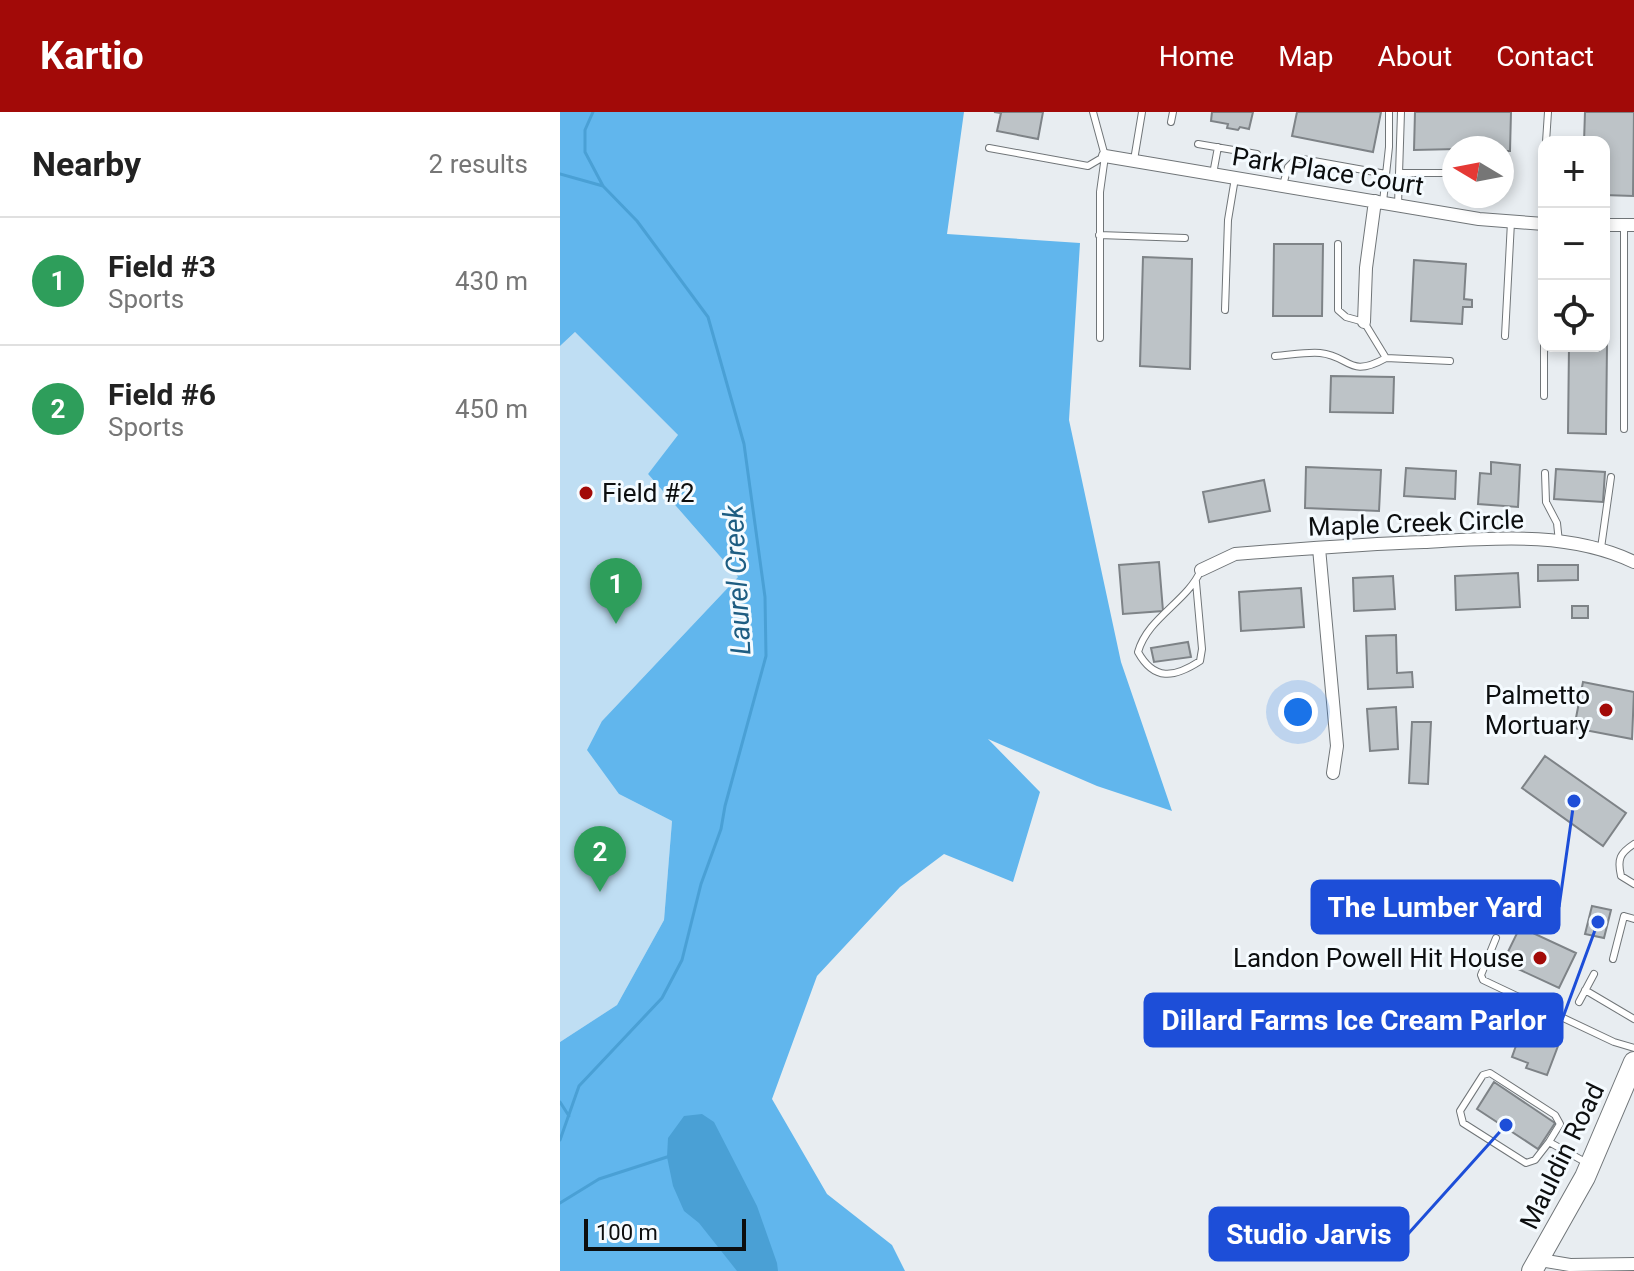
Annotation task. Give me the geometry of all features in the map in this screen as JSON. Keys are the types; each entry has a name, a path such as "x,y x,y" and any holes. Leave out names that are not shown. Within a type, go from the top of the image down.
{"main road":[{"name":"Mauldin Road","path":"1536,1265 1590,1165 1634,1062"}],"street":[{"name":"Park Place Court","path":"1105,156 1398,205 1538,224"},
{"path":"1364,322 1366,268 1379,202"},
{"name":"Maple Creek Circle","path":"1198,576 1235,554 1480,539 1559,542 1601,548 1634,562"},
{"path":"1319,548 1337,746 1333,773"},
{"path":"1536,1265 1634,1264"}],"lane":[{"path":"1093,112 1105,156 1100,192 1100,338"},
{"path":"1134,160 1142,112"},
{"path":"1171,122 1173,112"},
{"path":"1379,202 1386,174 1389,112"},
{"path":"1398,205 1401,112"},
{"path":"1546,136 1548,112"},
{"path":"1198,144 1257,154"},
{"path":"1213,174 1218,147"},
{"path":"989,148 1088,166 1105,156"},
{"path":"1283,185 1288,167 1297,158 1386,174"},
{"path":"1399,173 1442,173"},
{"path":"1225,310 1228,220 1235,178"},
{"path":"1505,336 1511,222"},
{"path":"1624,429 1629,225"},
{"path":"1099,235 1185,238"},
{"path":"1338,244 1338,310 1346,317 1364,322 1386,358"},
{"path":"1544,280 1544,396"},
{"path":"1275,356 1323,353 1346,364 1368,368 1386,358 1450,361"},
{"path":"1545,473 1546,502 1556,519 1559,542"},
{"path":"1601,548 1611,477"},
{"path":"1198,576 1200,661 1171,674 1147,668 1138,652 1143,636 1198,576"},
{"path":"1634,844 1623,851 1618,861 1621,876 1634,884"},
{"path":"1613,959 1624,916 1634,919"},
{"path":"1496,938 1481,975 1483,980 1614,1042 1634,1048"},
{"path":"1579,1002 1594,974"},
{"path":"1585,990 1634,1019"},
{"path":"1490,1073 1555,1115 1560,1124 1549,1142 1535,1160 1526,1163 1463,1123 1460,1111 1483,1075 1490,1073"},
{"path":"1549,1142 1590,1165"}],"shaded area":[{"path":"560,112 964,112 947,234 1080,243 1069,420 1121,662 1172,811 1097,786 988,739 1040,792 1013,882 944,854 900,887 817,976 772,1099 827,1194 892,1245 905,1271 560,1271 560,1042 617,1005 664,920 672,821 619,794 587,750 602,721 738,577 648,474 678,435 575,332 560,346"},
{"path":"575,332 679,436 648,474 738,577 602,721 619,794 672,821 664,920 617,1005 560,1042 560,346"},
{"path":"702,1114 714,1122 757,1206 778,1271 737,1271 699,1223 684,1211 673,1186 667,1157 668,1138 684,1116"}],"building":[{"path":"994,112 1043,112 1038,139 997,131 1001,113"},
{"path":"1212,112 1253,112 1249,129 1240,127 1238,130 1227,128 1228,124 1211,121"},
{"path":"1297,112 1381,112 1373,152 1292,136"},
{"path":"1415,112 1511,112 1510,136 1442,136 1442,149 1414,150"},
{"path":"1585,112 1634,112 1633,196 1610,195 1610,136 1584,136"},
{"path":"1274,244 1323,244 1322,316 1273,316"},
{"path":"1143,257 1192,259 1190,369 1140,366"},
{"path":"1414,260 1466,264 1464,299 1472,300 1472,307 1463,307 1462,324 1411,321"},
{"path":"1569,352 1607,352 1606,434 1568,433"},
{"path":"1331,376 1394,377 1393,413 1330,412"},
{"path":"1491,462 1520,465 1518,507 1478,504 1480,473 1491,474"},
{"path":"1306,467 1381,470 1379,511 1305,508"},
{"path":"1406,468 1456,471 1455,499 1404,496"},
{"path":"1556,469 1605,472 1603,502 1554,499"},
{"path":"1264,480 1270,511 1209,522 1203,492"},
{"path":"1159,562 1163,611 1123,614 1119,565"},
{"path":"1538,565 1578,565 1578,580 1538,581"},
{"path":"1518,573 1520,607 1456,610 1455,576"},
{"path":"1393,576 1395,609 1354,611 1353,578"},
{"path":"1301,588 1304,627 1241,631 1239,592"},
{"path":"1572,606 1588,606 1588,618 1572,618"},
{"path":"1396,635 1397,673 1412,672 1413,687 1368,689 1366,636"},
{"path":"1188,642 1191,657 1154,662 1151,648"},
{"name":"Palmetto Mortuary","path":"1583,682 1634,692 1632,739 1574,728"},
{"path":"1396,707 1398,749 1370,751 1367,709"},
{"path":"1412,722 1431,722 1428,784 1409,783"},
{"path":"1545,756 1626,813 1603,846 1522,788"},
{"path":"1592,906 1611,910 1604,938 1585,934"},
{"name":"Landon Powell Hit House","path":"1520,927 1576,953 1559,988 1503,962"},
{"path":"1522,1029 1561,1038 1547,1075 1526,1068 1528,1063 1512,1057"},
{"path":"1494,1082 1555,1123 1538,1149 1477,1109"}],"waterway":[{"name":"Laurel Creek","path":"560,1140 579,1086 662,998 682,960 701,884 721,829 766,656 765,597 744,444 708,317 637,221 603,186 585,152 585,130 593,112"},
{"path":"560,174 603,186"},
{"path":"560,1102 569,1116"},
{"path":"560,1203 599,1179 667,1157"}],"place":[{"name":"Field #2","path":"586,493"},
{"name":"Field #3","path":"616,624"},
{"name":"Palmetto Mortuary","path":"1606,710"},
{"name":"The Lumber Yard","path":"1574,801"},
{"name":"Field #6","path":"600,892"},
{"name":"Dillard Farms Ice Cream Parlor","path":"1598,922"},
{"name":"Landon Powell Hit House","path":"1540,958"},
{"name":"Studio Jarvis","path":"1506,1125"}]}
